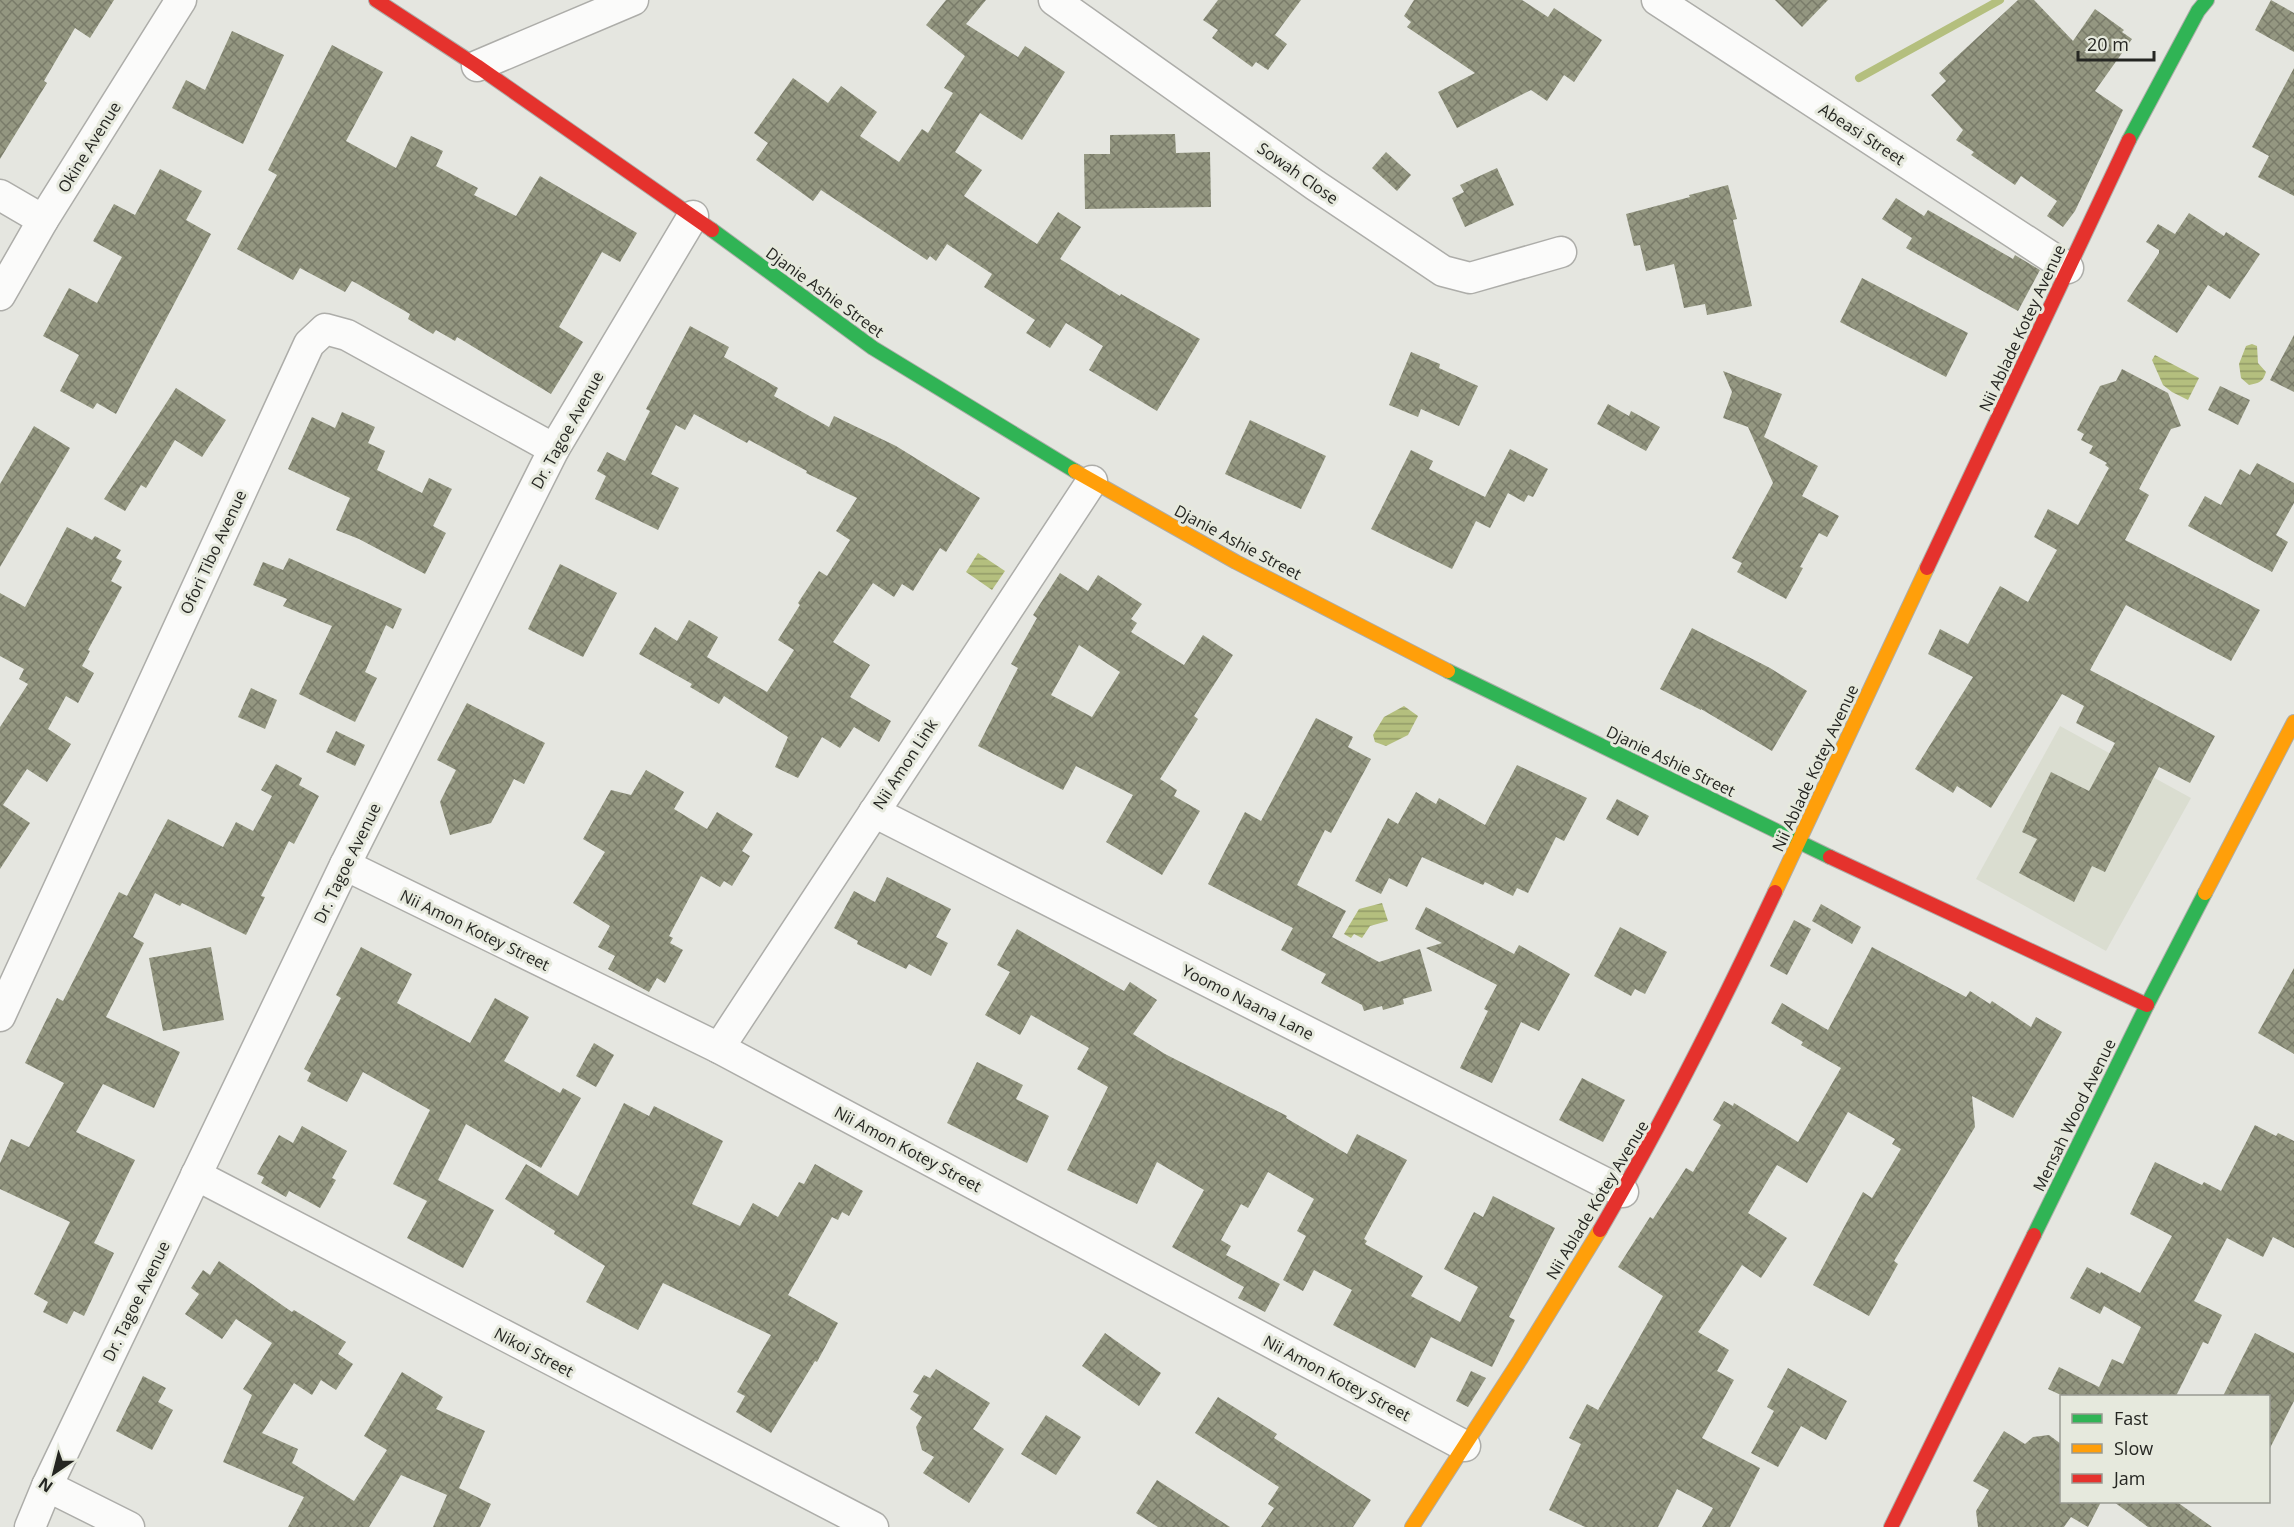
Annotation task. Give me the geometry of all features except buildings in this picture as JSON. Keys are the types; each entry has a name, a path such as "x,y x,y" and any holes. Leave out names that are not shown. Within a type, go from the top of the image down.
{"street":[{"name":"Okine Avenue","path":"0,295 43,220 181,0"},
{"name":"Djanie Ashie Street","path":"376,0 477,66 693,216 873,348 1092,481 1236,562 1480,688 1799,842 2147,1005"},
{"path":"477,66 633,0"},
{"name":"Sowah Close","path":"1054,0 1335,199 1443,271 1470,278 1561,252"},
{"name":"Abeasi Street","path":"1657,0 2068,268"},
{"name":"Nii Ablade Kotey Avenue","path":"1412,1527 1525,1353 1623,1192 1671,1105 1730,989 2144,110 2198,11 2207,0"},
{"path":"0,195 43,220"},
{"name":"Dr. Tagoe Avenue","path":"30,1527 47,1486 345,866 554,449 693,216"},
{"name":"Ofori Tibo Avenue","path":"0,1016 309,344 325,328 347,335 554,449"},
{"name":"Nii Amon Link","path":"718,1048 1092,481"},
{"name":"Mensah Wood Avenue","path":"1891,1527 2147,1005 2294,722"},
{"name":"Yoomo Naana Lane","path":"874,812 1623,1192"},
{"name":"Nii Amon Kotey Street","path":"345,866 718,1048 1464,1446"},
{"name":"Nikoi Street","path":"196,1175 873,1527"},
{"path":"47,1486 129,1527"}],"shaded area":[{"path":"2252,344 2257,346 2258,363 2266,372 2260,382 2249,385 2241,378 2239,364 2246,346"},
{"path":"2155,355 2199,378 2188,400 2163,385 2152,360"},
{"path":"978,553 1005,571 992,590 966,572"},
{"path":"1404,706 1418,716 1408,735 1386,746 1375,742 1373,735 1384,717"},
{"path":"2060,726 2191,798 2106,951 1976,879"},
{"path":"1382,903 1388,921 1370,926 1362,938 1354,934 1351,938 1344,934 1359,909"}],"waterway":[{"path":"1859,78 2000,0"}],"traffic: fast":[{"path":"2129,140 2198,11 2207,0"},
{"path":"712,230 873,348 1075,471"},
{"path":"1448,671 1830,857"},
{"path":"2034,1235 2205,893"}],"traffic: slow":[{"path":"1075,471 1236,562 1448,671"},
{"path":"1775,892 1927,568"},
{"path":"2205,893 2294,722"},
{"path":"1412,1527 1520,1360 1600,1230"}],"traffic: jam":[{"path":"376,0 477,66 712,230"},
{"path":"1927,568 2129,140"},
{"path":"1830,857 2147,1005"},
{"path":"1600,1230 1691,1063 1775,892"},
{"path":"1891,1527 2034,1235"}]}
